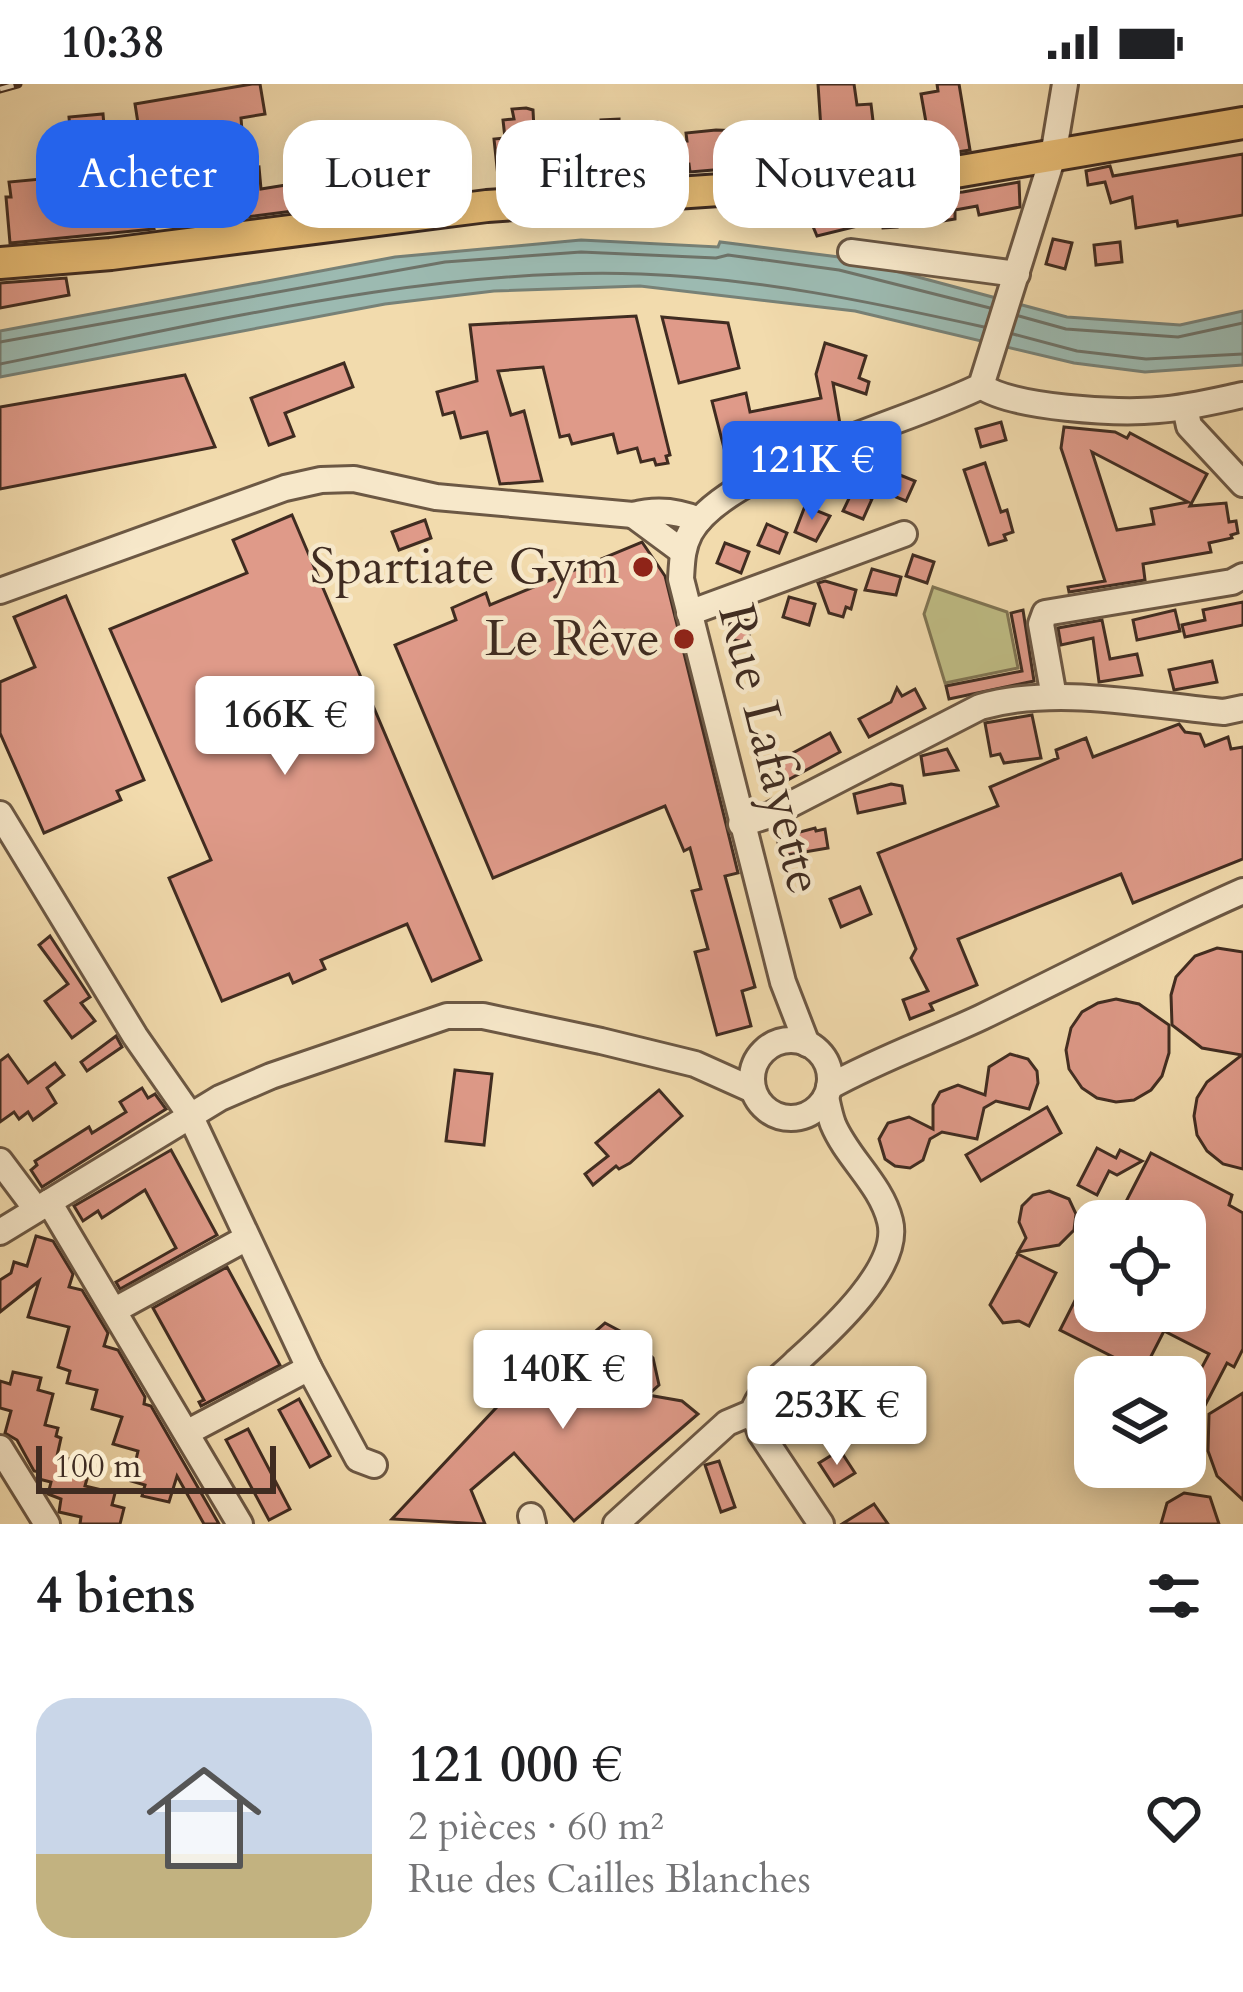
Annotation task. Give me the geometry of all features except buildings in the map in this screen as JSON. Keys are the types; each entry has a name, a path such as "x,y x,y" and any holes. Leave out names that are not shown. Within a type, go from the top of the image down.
{"main road":[{"path":"0,263 111,254 487,206 938,175 1243,123"}],"street":[{"path":"1066,84 1053,156 981,386 1022,402 1154,411 1243,395"},
{"path":"850,252 1014,282"},
{"name":"Rue Lafayette","path":"815,1050 783,982 741,824 689,613 682,579 683,552 699,520 766,474 981,386"},
{"path":"1185,407 1189,426 1243,484"},
{"path":"0,591 285,488 321,480 373,481 436,497 633,515 648,511 685,514 699,520"},
{"path":"633,515 683,552"},
{"path":"689,613 904,534"},
{"path":"1054,697 1041,624 1045,613 1243,577"},
{"path":"741,824 770,815 980,707 1008,700 1054,697 1224,712 1243,709"},
{"path":"0,814 135,1036 190,1115 309,1368 358,1459 374,1465"},
{"path":"0,1232 190,1115 251,1083 454,1015 522,1022 695,1064 759,1115 777,1116 815,1104 892,1053 980,1018 1135,939 1243,891"},
{"name":"Rue Lafayette","path":"769,1049 783,982"},
{"path":"695,1064 769,1049 892,1053"},
{"path":"759,1115 754,1065 769,1049"},
{"path":"815,1050 829,1071 815,1104"},
{"path":"616,1524 727,1423 753,1412 761,1395 814,1346 880,1272 891,1241 890,1222 880,1198 815,1104"},
{"path":"0,1161 43,1205 115,1310 240,1524"},
{"path":"115,1310 245,1239"},
{"path":"188,1432 309,1368"},
{"path":"753,1412 761,1434 821,1524"},
{"path":"0,1448 47,1524"}],"shaded area":[{"path":"933,587 1007,612 1018,668 945,683 924,614"}],"water":[{"path":"581,240 718,247 720,242 847,258 1067,317 1180,325 1243,311 1243,365 1145,372 1074,363 855,311 640,286 494,291 385,304 0,377 0,331 395,257"}],"railway":[{"path":"0,89 18,84"}],"place":[{"name":"Spartiate Gym","path":"643,567"},
{"name":"Le Rêve","path":"684,639"}]}
